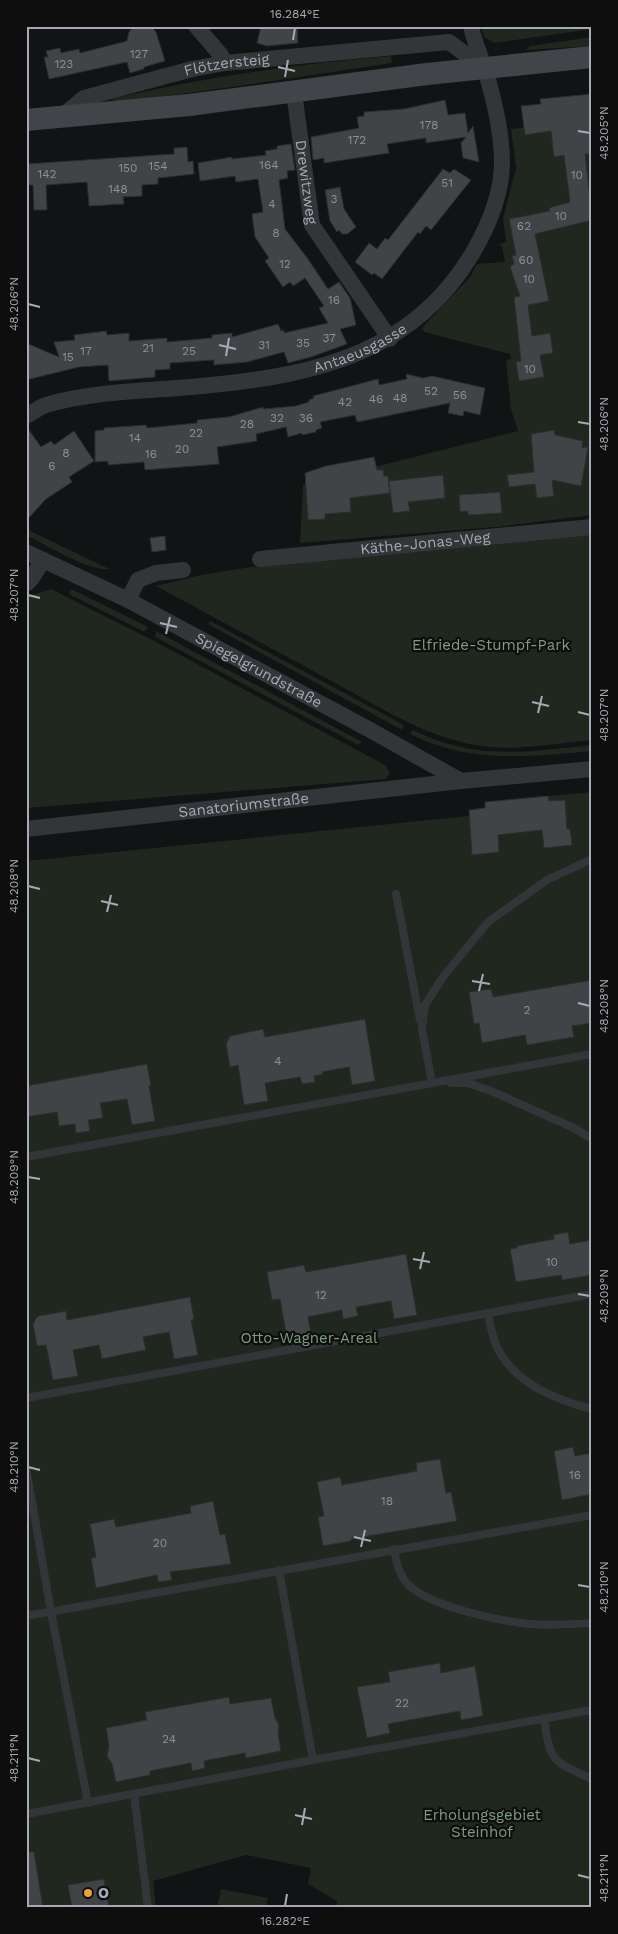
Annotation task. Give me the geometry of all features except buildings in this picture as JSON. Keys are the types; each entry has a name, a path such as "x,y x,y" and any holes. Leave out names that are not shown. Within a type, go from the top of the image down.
{"main road":[{"path":"26,120 189,105 484,68 592,57"}],"street":[{"path":"196,26 220,54 225,63"},
{"name":"Antaeusgasse","path":"26,416 45,406 100,395 212,385 284,376 338,362 390,339 411,323 449,287 468,262 484,234 492,215 502,163 500,133 484,68 471,26"},
{"name":"Flötzersteig","path":"60,118 84,98 192,69 225,63 448,42 484,68"},
{"name":"Drewitzweg","path":"294,92 312,225 390,339"},
{"name":"Käthe-Jonas-Weg","path":"260,559 592,527"},
{"name":"Spiegelgrundstraße","path":"26,552 128,600 461,781"},
{"path":"26,584 43,560"},
{"path":"128,600 138,580 156,573 183,570"},
{"name":"Sanatoriumstraße","path":"26,829 461,781 592,769"}],"lane":[{"path":"422,1029 424,1005 443,977 488,922 548,880 592,859"},
{"path":"396,894 432,1083"},
{"path":"26,1157 592,1054"},
{"path":"432,1083 468,1083 491,1090 574,1128 592,1139"},
{"path":"26,1398 592,1294"},
{"path":"488,1314 492,1335 498,1349 518,1374 545,1393 566,1402 592,1409"},
{"path":"26,1466 51,1612 88,1803"},
{"path":"26,1616 592,1515"},
{"path":"394,1549 396,1565 406,1582 423,1594 446,1605 472,1613 531,1624 592,1623"},
{"path":"279,1570 313,1760"},
{"path":"26,1814 592,1710"},
{"path":"544,1718 549,1750 555,1759 564,1766 592,1778"},
{"path":"134,1794 148,1908"}],"green space":[{"path":"481,26 592,26 592,29 494,43 484,37"},
{"path":"592,37 592,46 526,50 530,46"},
{"path":"391,56 392,63 122,102 111,99 180,84 250,72"},
{"path":"592,120 592,515 495,527 300,543 303,485 518,431 511,409 506,360 511,359 510,354 424,332 422,328 470,277 477,264 505,262 502,246 497,245 506,242 503,218 516,168 511,129"},
{"path":"26,529 110,569 101,569 68,557 26,535"},
{"name":"Elfriede-Stumpf-Park","path":"592,534 592,740 502,748 469,744 427,731 387,712 156,586 201,575 251,567"},
{"path":"51,589 156,642 385,765 390,774 386,779 26,808 26,597"},
{"path":"71,589 148,627 146,631 69,594"},
{"path":"210,621 404,725 402,730 208,624"},
{"path":"156,631 362,742 358,745 155,637"},
{"path":"413,730 436,740 480,750 523,752 592,745 592,751 522,756 477,754 432,744 410,734"},
{"name":"Otto-Wagner-Areal","path":"592,792 592,1908 336,1908 337,1901 308,1884 311,1868 246,1855 153,1881 156,1908 26,1908 26,861 469,816 469,810 485,808 485,802"},
{"path":"221,1889 268,1898 266,1908 217,1908"}],"place":[{"name":"O","path":"88,1893"}],"park label":[{"name":"Erholungsgebiet Steinhof","path":"482,1824"}]}
